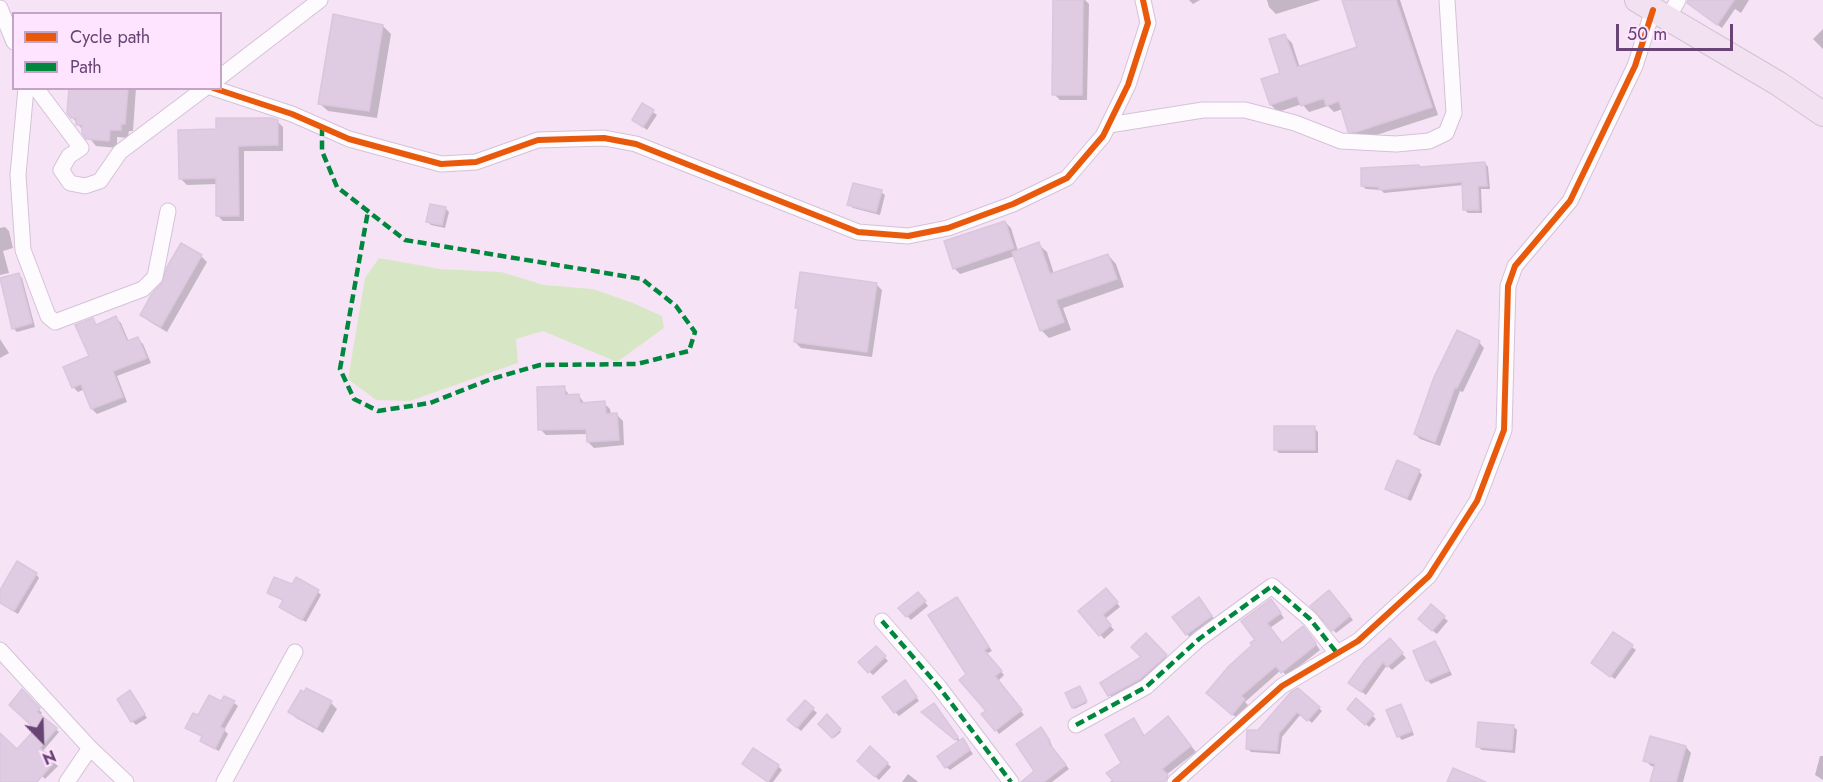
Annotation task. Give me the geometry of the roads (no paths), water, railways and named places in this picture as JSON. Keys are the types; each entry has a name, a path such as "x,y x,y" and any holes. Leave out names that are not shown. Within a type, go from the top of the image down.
{"main road":[{"path":"1659,7 1823,114"}],"street":[{"path":"222,75 320,0"},
{"path":"219,90 292,114 349,139 441,164 476,162 538,140 604,138 636,144 858,232 908,236 948,228 1013,204 1067,178 1103,136 1128,85 1148,23 1143,0"},
{"path":"1109,125 1203,110 1245,110 1295,123 1341,141 1396,144 1429,141 1446,133 1454,113 1447,0"},
{"path":"1175,782 1282,686 1358,641 1429,576 1477,501 1504,430 1508,286 1515,266 1570,201 1635,66 1659,7"},
{"path":"0,8 12,37"},
{"path":"26,90 18,175 23,250 48,316 55,322 142,289 155,277 168,211"},
{"path":"38,90 81,148 69,156 62,170 70,183 85,186 100,181 120,152 202,90"},
{"path":"1076,725 1146,687 1199,639 1272,586 1310,619 1337,652"},
{"path":"882,621 939,687 1011,782"},
{"path":"0,651 90,748 126,782"},
{"path":"224,782 295,652"},
{"path":"67,782 90,748"}]}
